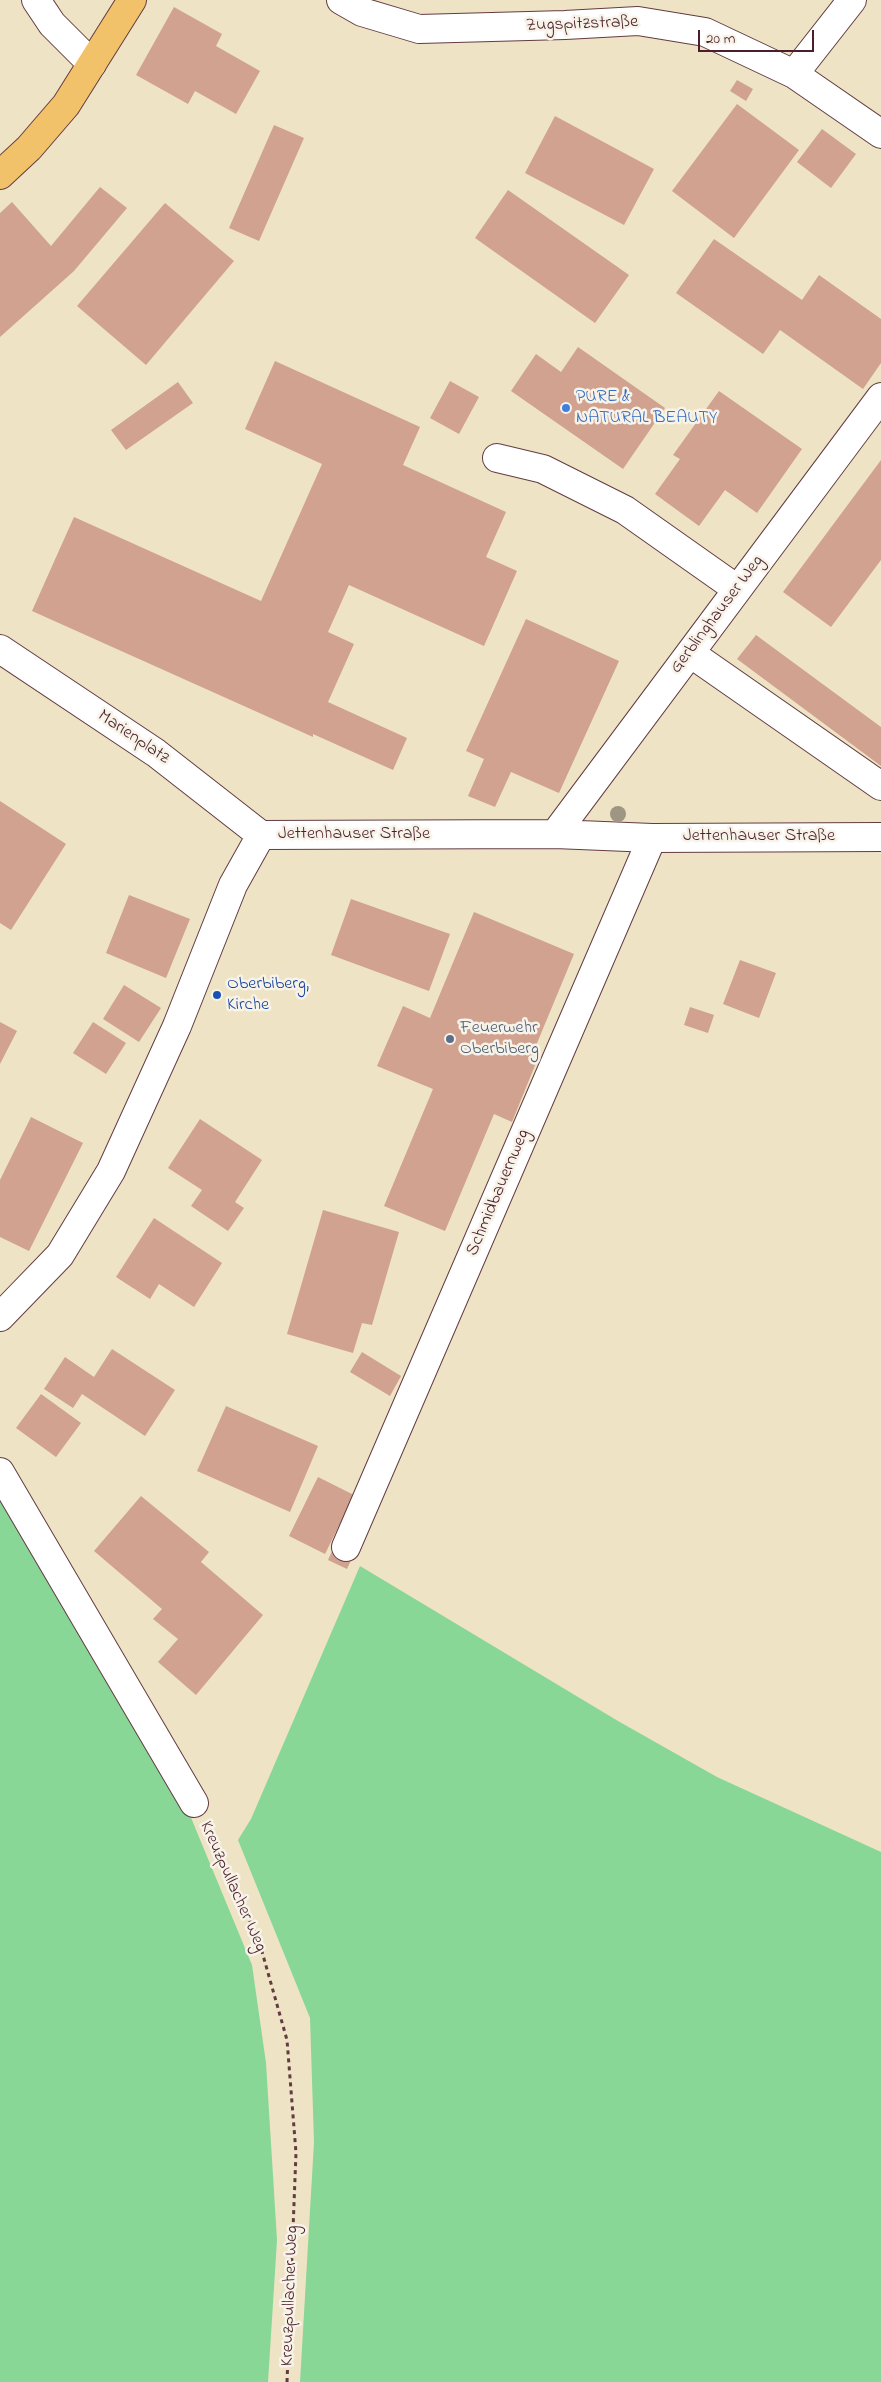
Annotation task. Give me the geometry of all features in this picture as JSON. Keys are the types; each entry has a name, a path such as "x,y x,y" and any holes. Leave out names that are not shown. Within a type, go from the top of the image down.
{"main road":[{"path":"0,175 29,148 66,105 132,0"}],"street":[{"path":"36,0 52,24 92,64"},
{"path":"794,74 852,0"},
{"name":"Zugspitzstraße","path":"357,4 419,29 638,21 705,32 794,74 881,134"},
{"name":"Gerblinghauser Weg","path":"555,834 881,397"},
{"path":"497,458 543,469 625,510 737,590"},
{"name":"Marienplatz","path":"0,649 156,752 260,835"},
{"path":"690,653 881,786"},
{"name":"Jettenhauser Straße","path":"0,1317 60,1254 111,1172 177,1026 233,885 260,835 555,834 652,838 881,837"},
{"name":"Schmidbauernweg","path":"346,1547 652,838"},
{"name":"Kreuzpullacher Weg","path":"0,1472 194,1803"}],"path":[{"name":"Kreuzpullacher Weg","path":"194,1803 220,1852 260,1941 287,2040 296,2153 287,2382"}],"green space":[{"path":"0,1496 187,1808 252,1965 266,2063 277,2240 268,2382 0,2382"},
{"path":"360,1566 618,1721 717,1777 881,1852 881,2382 300,2382 314,2142 310,2018 238,1840 251,1819"}],"building":[{"path":"174,7 222,34 216,46 260,71 236,114 195,91 188,104 136,75"},
{"path":"737,80 753,89 746,101 730,91"},
{"path":"737,104 799,150 734,238 672,191"},
{"path":"555,116 654,169 624,225 525,173"},
{"path":"274,125 304,138 259,241 229,228"},
{"path":"822,129 856,154 831,188 797,162"},
{"path":"100,187 127,208 74,271 0,337 0,213 12,202 51,246"},
{"path":"508,190 629,275 595,323 475,238"},
{"path":"165,203 234,261 146,365 77,306"},
{"path":"714,239 802,300 819,275 881,319 881,363 863,389 780,330 763,354 676,293"},
{"path":"578,347 665,408 623,469 511,391 536,354 561,372"},
{"path":"275,361 420,427 403,465 506,512 486,557 517,571 484,646 349,585 328,632 354,644 328,702 407,738 393,770 313,734 313,737 32,611 74,517 261,601 322,464 245,429"},
{"path":"450,381 479,397 459,434 430,418"},
{"path":"178,382 193,403 126,450 111,430"},
{"path":"719,391 802,449 757,513 725,490 699,526 655,494 680,459 673,455"},
{"path":"881,460 881,560 831,627 783,592"},
{"path":"526,619 619,661 559,793 511,772 495,807 468,796 484,759 466,751"},
{"path":"756,635 881,727 881,766 737,659"},
{"path":"0,801 66,844 11,930 0,923"},
{"path":"129,895 190,919 166,978 106,953"},
{"path":"351,899 450,934 429,991 331,955"},
{"path":"474,912 574,954 530,1060 536,1063 512,1122 494,1114 445,1231 384,1206 433,1089 377,1066 403,1006 430,1018"},
{"path":"740,960 776,973 759,1018 723,1004"},
{"path":"124,985 161,1008 139,1042 103,1019"},
{"path":"690,1007 714,1015 708,1033 684,1025"},
{"path":"0,1022 17,1031 0,1064"},
{"path":"93,1022 126,1043 106,1074 73,1053"},
{"path":"31,1117 83,1143 29,1251 0,1237 0,1180"},
{"path":"200,1119 262,1160 235,1202 244,1208 228,1231 191,1206 202,1190 168,1168"},
{"path":"323,1210 399,1232 372,1325 362,1323 353,1353 287,1334"},
{"path":"154,1218 222,1263 194,1307 159,1284 150,1299 116,1277"},
{"path":"112,1349 175,1390 145,1436 82,1394 73,1408 44,1389 65,1357 94,1377"},
{"path":"362,1352 401,1376 390,1396 350,1372"},
{"path":"41,1394 81,1423 56,1457 16,1428"},
{"path":"226,1406 318,1446 290,1512 197,1471"},
{"path":"318,1477 354,1495 325,1554 289,1536"},
{"path":"141,1496 209,1552 201,1562 263,1615 196,1695 158,1662 178,1639 153,1619 162,1609 94,1551"},
{"path":"333,1549 352,1558 347,1569 328,1560"}],"place":[{"name":"PURE & NATURAL BEAUTY","path":"566,408"},
{"name":"Oberbiberg, Kirche","path":"217,995"},
{"name":"Feuerwehr Oberbiberg","path":"450,1039"}]}
